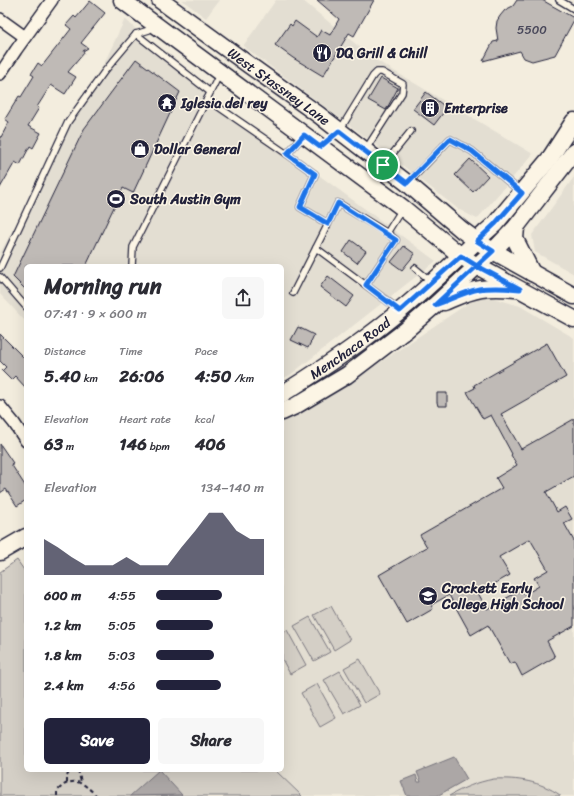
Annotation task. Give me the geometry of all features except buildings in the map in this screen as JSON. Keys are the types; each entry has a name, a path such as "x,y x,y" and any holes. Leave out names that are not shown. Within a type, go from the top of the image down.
{"main road":[{"name":"West Stassney Lane","path":"122,0 403,208 461,256 574,319"},
{"name":"West Stassney Lane","path":"160,0 339,131 407,183 477,241 574,296"},
{"path":"204,60 217,42"},
{"name":"Menchaca Road","path":"284,393 348,351 400,311 461,256 495,224 522,193 550,158 574,121"},
{"path":"320,147 339,131"},
{"name":"Menchaca Road","path":"284,411 347,375 401,334 435,305 493,251 516,227 574,152"},
{"path":"516,227 515,239 532,272"},
{"path":"435,305 460,295 481,289 520,289"},
{"path":"0,552 24,538"}],"street":[{"path":"0,74 52,0"},
{"path":"0,19 25,37"},
{"path":"0,406 24,438"}],"lane":[{"path":"558,0 574,9"},
{"path":"0,268 68,122 104,72 136,34 149,30 153,24"},
{"path":"136,34 210,92"},
{"path":"339,131 377,72 382,72 403,84 402,93 365,151"},
{"path":"132,264 133,247 220,73"},
{"path":"207,99 315,174 300,207 328,224"},
{"path":"383,165 411,131"},
{"path":"287,154 304,135"},
{"path":"407,183 450,139 472,151 522,193"},
{"path":"293,293 338,203 396,240 366,285"},
{"path":"386,233 403,208"},
{"path":"316,248 400,311"},
{"path":"415,268 432,282"},
{"path":"0,277 24,305"}],"path":[{"path":"67,783 67,776 69,772"},
{"path":"78,772 81,783"},
{"path":"57,796 57,791 67,783 75,782 81,783 97,796"}],"shaded area":[{"path":"182,0 219,0 206,18"},
{"path":"276,0 302,0 374,59 533,154 477,219 458,209 379,147 243,46"},
{"path":"125,19 200,88 436,261 290,375 284,378 284,264 24,264 24,320 0,294 0,253 100,72"},
{"path":"574,177 574,274 535,252 532,235"},
{"name":"Crockett Early College High School","path":"490,297 520,306 574,338 574,796 302,796 277,772 284,772 284,421 330,396 473,300"},
{"path":"17,560 24,570 24,772 277,772 302,796 0,796 0,572"},
{"path":"331,606 350,640 334,650 314,615"},
{"path":"310,617 330,652 314,661 294,626"},
{"path":"287,630 306,665 290,674 284,663 284,632"},
{"path":"360,659 380,694 364,703 344,668"},
{"path":"340,671 360,705 344,714 324,680"},
{"path":"317,684 336,718 320,727 301,693"},
{"path":"454,757 467,779 437,796 407,796 401,781 416,775 418,782 421,782 417,772"},
{"path":"157,772 161,772 182,795 130,796"},
{"path":"494,779 528,781 544,786 560,796 449,796 470,786"}],"place":[{"name":"DQ Grill & Chill","path":"322,53"},
{"name":"Iglesia del rey","path":"167,103"},
{"name":"Enterprise","path":"430,108"},
{"name":"Dollar General","path":"140,149"},
{"name":"South Austin Gym","path":"116,199"},
{"name":"Crockett Early College High School","path":"428,596"}],"route":[{"path":"383,165 339,131 320,147 304,135 287,154 315,174 300,207 328,224 338,203 396,240 366,285 400,311 461,256 477,266 520,289 481,289 471,291 435,305 477,266 493,251 477,241 495,224 522,193 472,151 450,139 407,183 383,165"}]}
